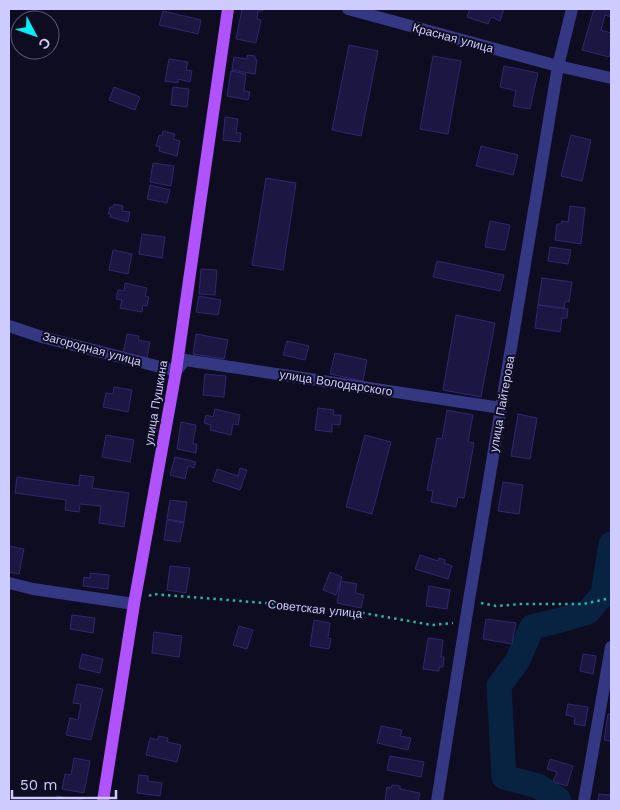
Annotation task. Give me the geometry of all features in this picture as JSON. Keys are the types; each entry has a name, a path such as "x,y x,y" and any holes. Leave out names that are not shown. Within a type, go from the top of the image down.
{"main road":[{"name":"улица Пушкина","path":"103,801 134,604 176,371 228,9"}],"street":[{"name":"Красная улица","path":"348,9 558,66 611,78"},
{"name":"улица Пайтерова","path":"437,801 468,600 558,66 572,9"},
{"name":"Загородная улица","path":"9,326 176,371"},
{"name":"улица Володарского","path":"176,371 185,360 501,408"},
{"path":"9,583 33,589 134,604"},
{"path":"584,801 611,647"}],"path":[{"name":"Советская улица","path":"134,604 153,594 340,609 432,625 455,622"},
{"path":"468,600 496,606 583,604 611,598"}],"building":[{"path":"242,9 263,9 263,11 258,11 257,19 261,20 256,43 236,39"},
{"path":"470,9 504,9 500,21 491,17 488,24 467,17"},
{"path":"594,9 611,9 611,17 605,15 601,30 611,33 609,57 582,50"},
{"path":"163,11 201,20 198,34 159,25"},
{"path":"349,45 378,51 361,136 332,130"},
{"path":"247,55 255,56 257,60 255,74 232,70 234,57 247,59"},
{"path":"433,56 461,61 448,134 420,129"},
{"path":"169,59 188,62 186,70 192,71 190,82 178,79 178,83 165,81"},
{"path":"504,66 538,73 530,109 513,106 516,91 500,87"},
{"path":"231,71 246,74 244,91 250,92 248,100 227,96"},
{"path":"114,87 140,97 135,110 109,100"},
{"path":"173,87 189,89 187,107 171,105"},
{"path":"225,117 238,119 236,133 241,133 240,142 223,140"},
{"path":"163,131 175,134 173,139 180,141 177,156 159,151 160,147 156,146 159,135 162,136"},
{"path":"571,135 591,140 582,181 561,176"},
{"path":"481,146 518,155 513,175 476,166"},
{"path":"153,163 174,166 171,186 150,182"},
{"path":"266,178 296,183 283,270 252,265"},
{"path":"150,185 170,190 167,203 147,199"},
{"path":"114,204 123,206 122,211 130,212 128,222 110,217 111,214 108,214 110,207 113,207"},
{"path":"570,206 585,208 581,244 555,240 557,224 561,224 562,221 568,222"},
{"path":"490,221 510,225 505,250 485,247"},
{"path":"142,234 165,237 162,258 139,254"},
{"path":"550,247 571,250 568,264 548,261"},
{"path":"113,250 132,254 128,274 109,270"},
{"path":"437,261 504,275 500,291 433,277"},
{"path":"201,269 217,270 215,295 199,294"},
{"path":"542,278 572,282 569,302 565,301 564,308 538,305"},
{"path":"125,283 147,288 145,296 149,297 147,306 143,305 142,312 120,308 122,300 116,299 118,290 124,291"},
{"path":"199,296 221,300 218,315 196,312"},
{"path":"538,305 568,309 567,318 562,318 560,332 535,328"},
{"path":"456,315 495,323 481,397 443,390"},
{"path":"127,334 139,336 138,340 150,342 147,358 123,354"},
{"path":"196,334 228,340 224,359 193,354"},
{"path":"287,341 309,346 305,360 283,355"},
{"path":"335,353 367,360 363,381 330,374"},
{"path":"205,374 226,376 224,397 203,395"},
{"path":"114,387 132,390 128,412 103,407 106,393 113,394"},
{"path":"318,408 334,410 333,415 341,415 340,425 332,424 332,432 315,430"},
{"path":"215,409 240,415 238,425 233,424 231,435 210,430 211,425 204,423 206,415 213,417"},
{"path":"447,410 473,415 468,442 474,443 464,498 458,497 456,507 431,502 433,491 427,490 437,438 442,439"},
{"path":"518,414 537,418 530,459 511,456"},
{"path":"181,422 196,425 193,444 197,444 196,453 177,449"},
{"path":"106,435 134,440 130,462 102,457"},
{"path":"365,435 391,442 372,514 346,507"},
{"path":"175,457 196,462 194,468 188,466 185,479 170,475"},
{"path":"240,468 247,470 240,490 213,481 217,469 238,476"},
{"path":"80,475 94,477 92,488 129,493 124,527 99,523 101,506 80,504 79,512 65,510 66,500 15,493 17,477 79,486"},
{"path":"503,482 523,485 519,514 498,511"},
{"path":"170,500 187,502 184,522 167,519"},
{"path":"167,520 184,523 180,542 164,540"},
{"path":"9,546 24,549 19,574 9,572"},
{"path":"420,555 438,561 439,558 445,560 444,563 452,566 448,579 415,569"},
{"path":"170,566 190,568 186,593 167,590"},
{"path":"330,572 342,577 336,595 323,590"},
{"path":"90,573 109,575 108,589 83,586 84,577 90,578"},
{"path":"341,581 357,584 355,593 364,595 361,608 337,603"},
{"path":"429,586 450,590 447,609 426,606"},
{"path":"72,615 95,618 93,633 70,629"},
{"path":"486,619 516,623 512,644 483,639"},
{"path":"314,620 330,623 328,638 331,639 329,649 310,646"},
{"path":"239,626 253,630 247,649 233,645"},
{"path":"154,632 182,636 179,657 152,653"},
{"path":"428,638 443,640 441,657 444,657 443,667 439,667 439,671 423,669"},
{"path":"82,654 103,659 100,673 79,668"},
{"path":"583,654 596,656 593,674 580,671"},
{"path":"77,684 103,689 91,740 66,735 70,718 78,720 81,704 73,703"},
{"path":"568,704 588,707 585,726 574,724 575,717 566,715"},
{"path":"608,714 611,715 611,741 604,740"},
{"path":"381,726 402,730 400,736 411,738 408,750 377,743"},
{"path":"159,736 168,738 167,742 181,745 177,762 146,755 150,738 157,740"},
{"path":"390,756 424,762 421,777 387,770"},
{"path":"74,758 90,761 84,793 62,789 65,774 71,775"},
{"path":"550,759 573,766 567,786 553,782 557,772 547,769"},
{"path":"139,775 148,776 148,781 162,783 160,796 137,793"},
{"path":"392,785 400,786 400,789 420,793 418,801 385,801 387,787 391,788"},
{"path":"599,794 611,795 611,801 598,801"},
{"path":"57,796 83,800 83,801 56,801"}],"waterway":[{"path":"559,801 538,786 504,777 499,686 518,660 532,627 588,612 603,594 611,544"}]}
